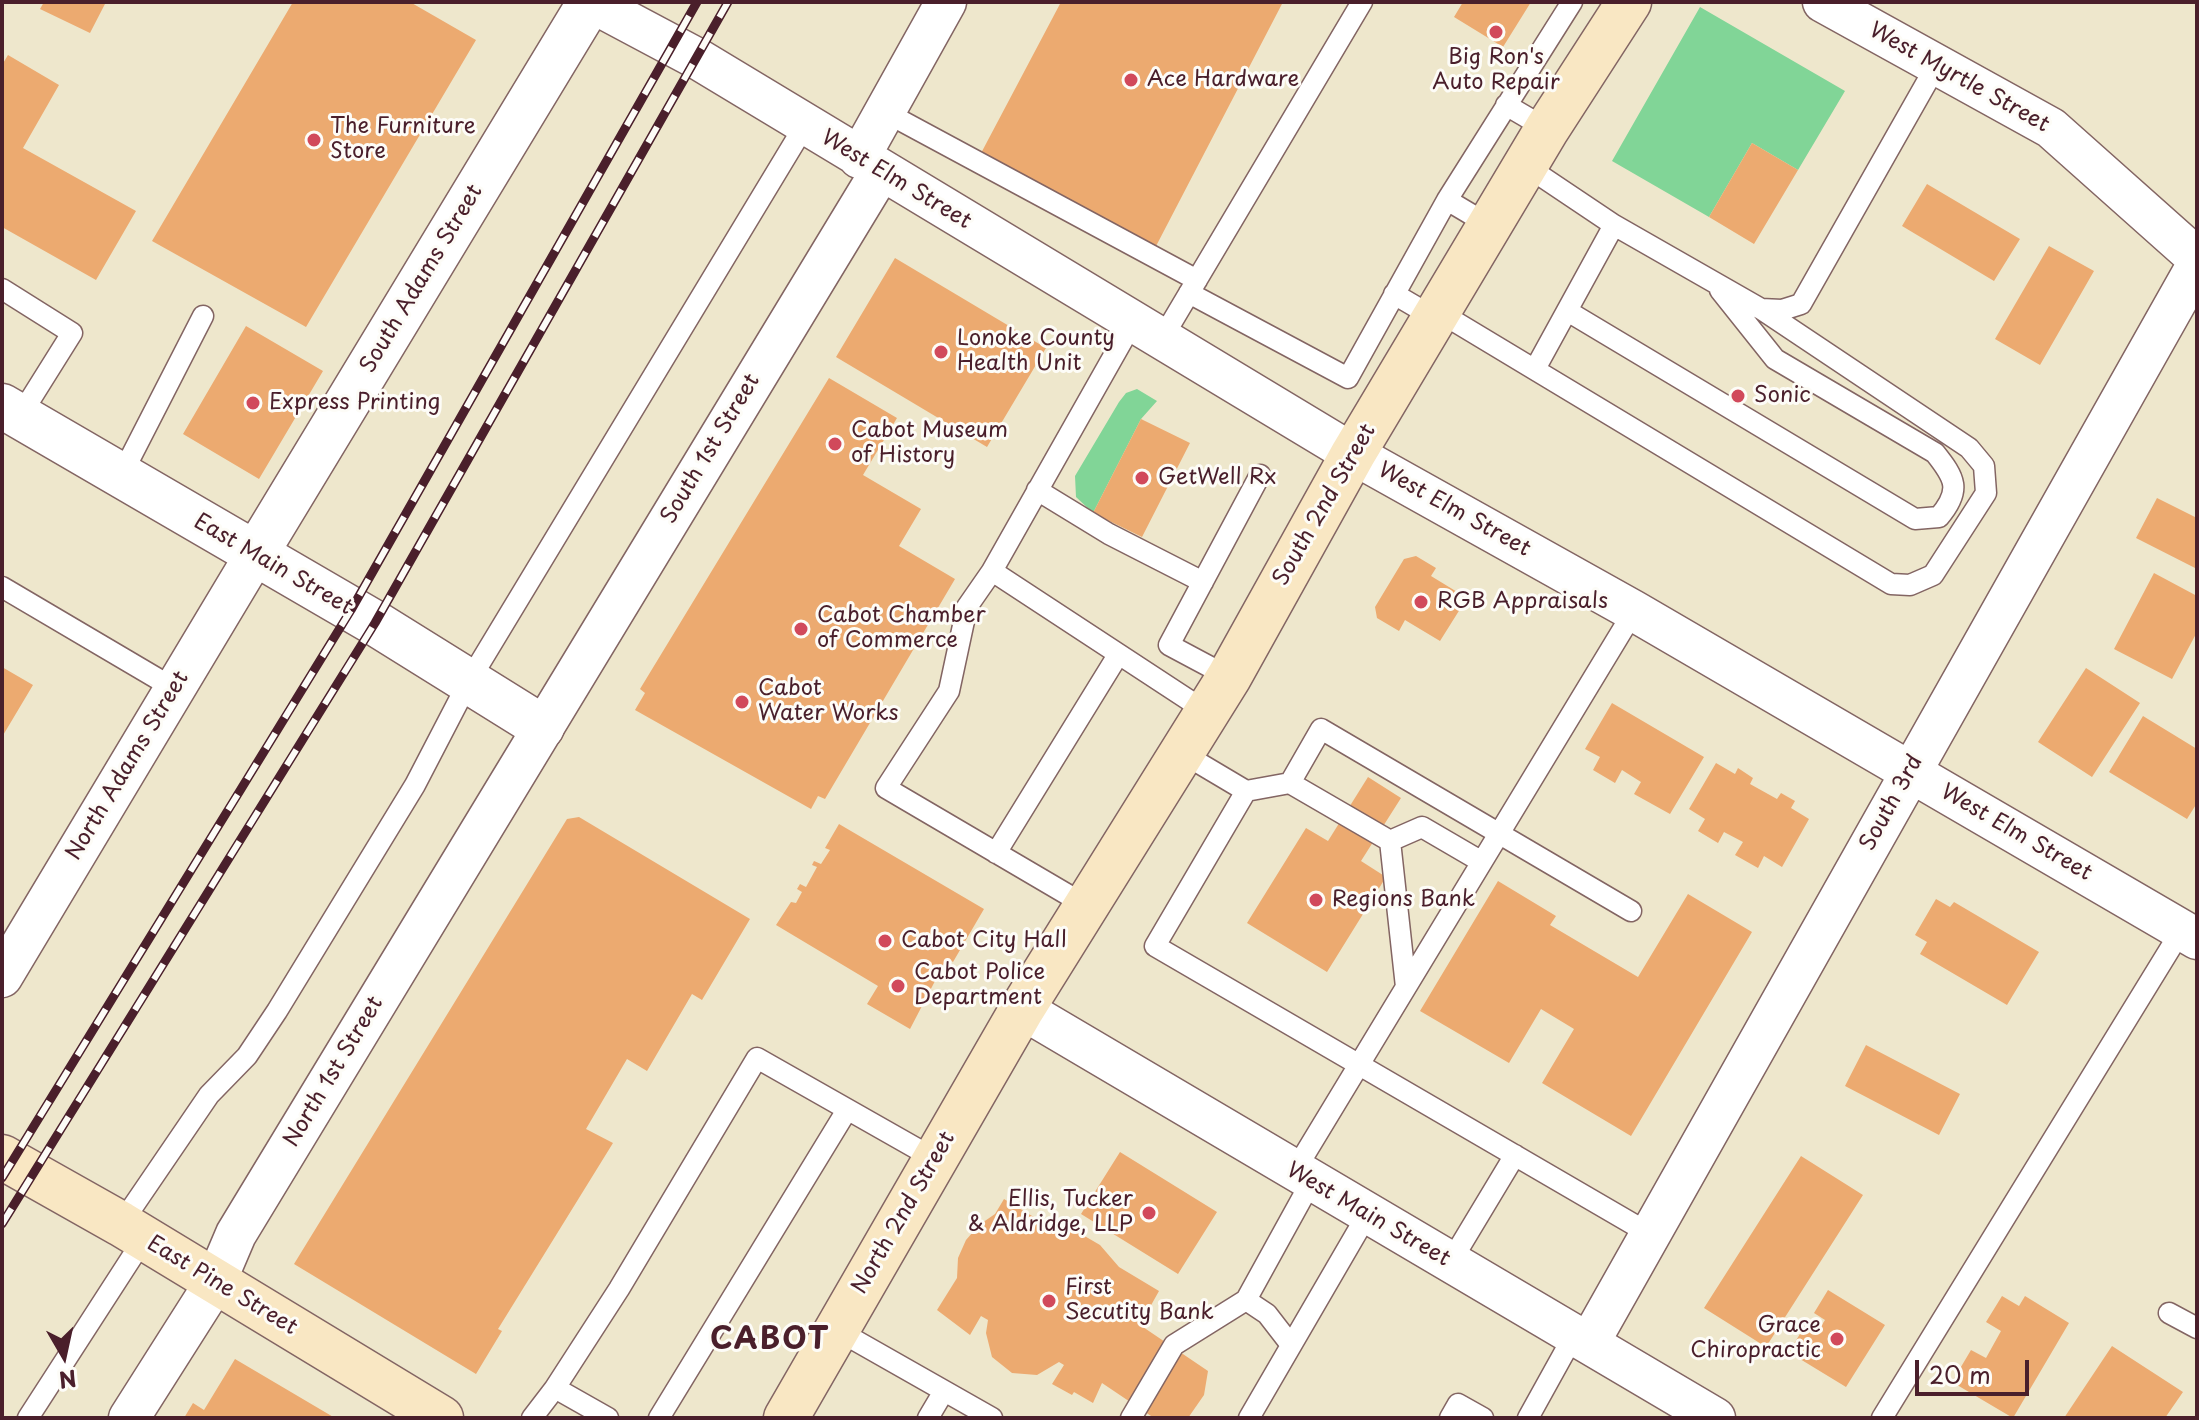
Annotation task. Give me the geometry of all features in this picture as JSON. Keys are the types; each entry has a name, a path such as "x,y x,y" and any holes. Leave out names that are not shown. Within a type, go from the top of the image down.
{"main road":[{"name":"South 2nd Street","path":"1022,1009 1218,694 1353,454 1489,225 1629,2"},
{"name":"North 2nd Street","path":"786,1418 1022,1009"},
{"name":"East Pine Street","path":"2,1157 216,1281 441,1418"}],"street":[{"name":"West Elm Street","path":"590,2 698,59 1353,454 1634,611 2189,935"},
{"name":"South Adams Street","path":"255,555 590,2"},
{"name":"South 1st Street","path":"542,727 870,165 885,112 946,2"},
{"name":"West Myrtle Street","path":"1823,2 2051,128 2197,258"},
{"name":"South 3rd","path":"1582,1339 1650,1234 2197,265"},
{"name":"East Main Street","path":"11,411 375,623 542,727"},
{"name":"North Adams Street","path":"2,977 255,555"},
{"name":"North 1st Street","path":"129,1418 216,1281 236,1234 542,727"},
{"name":"West Main Street","path":"1022,1009 1715,1418"}],"lane":[{"path":"1087,906 886,788 949,691 967,607 992,571 1037,490 1148,328 1193,286 1362,2"},
{"path":"885,112 1193,286 1348,378 1447,200 1572,2"},
{"path":"1761,309 1782,310 1801,304 1936,66"},
{"path":"1506,105 1547,129"},
{"path":"28,1418 209,1095 247,1056 277,1011 415,785 469,681 805,125"},
{"path":"1394,294 1535,369 1891,584 1910,585 1933,575 1986,493 1984,466 1969,448 1761,309 1614,225 1526,166"},
{"path":"1447,200 1489,225"},
{"path":"1535,369 1614,225"},
{"path":"1569,312 1915,519 1939,517 1953,500 1954,490 1950,471 1935,453 1775,359 1715,283"},
{"path":"2,289 72,333 11,411"},
{"path":"121,476 203,316"},
{"path":"1218,694 1169,645 1260,475"},
{"path":"1037,490 1109,534 1203,582"},
{"path":"992,571 1118,655 1218,694"},
{"path":"2,587 175,689"},
{"path":"1131,1418 1174,1345 1246,1300 1359,1065 1634,611"},
{"path":"996,853 1118,655"},
{"path":"1290,783 1321,729 1631,911"},
{"path":"1182,753 1246,791 1290,783 1390,841"},
{"path":"1246,791 1155,946 1650,1234"},
{"path":"1390,841 1422,827 1482,862"},
{"path":"1390,841 1406,987"},
{"path":"1882,1418 2189,935"},
{"path":"532,1418 619,1289 757,1058 935,1159"},
{"path":"659,1418 847,1110"},
{"path":"1450,1263 1515,1155"},
{"path":"1249,1418 1367,1215"},
{"path":"1246,1300 1267,1314 1291,1345"},
{"path":"2169,1313 2197,1328"},
{"path":"837,1330 992,1418"},
{"path":"1528,1418 1582,1339"},
{"path":"555,1388 608,1418"},
{"path":"928,1418 944,1391"},
{"path":"1450,1418 1458,1404 1483,1418"}],"green space":[{"path":"1700,7 1845,91 1798,170 1752,143 1709,217 1612,161"},
{"path":"1137,389 1157,401 1141,419 1093,513 1076,497 1075,476 1119,402 1126,393"}],"building":[{"path":"44,2 106,2 90,33 40,9"},
{"name":"The Furniture Store","path":"293,2 410,2 476,40 306,327 152,241"},
{"name":"Ace Hardware","path":"1061,2 1283,2 1154,250 979,157"},
{"name":"Big Ron's Auto Repair","path":"1463,2 1531,2 1503,47 1454,17"},
{"path":"8,55 59,85 23,148 136,211 96,280 2,227 2,65"},
{"path":"1752,143 1798,170 1754,244 1709,217"},
{"path":"1927,184 2020,239 1994,281 1902,226"},
{"path":"2049,246 2094,271 2040,365 1995,339"},
{"name":"Lonoke County Health Unit","path":"895,258 1046,348 987,447 836,357"},
{"name":"Express Printing","path":"246,326 323,371 259,479 183,434"},
{"path":"829,378 897,418 863,475 921,509 899,546 955,579 825,799 818,796 811,809 635,710 645,693 640,689"},
{"name":"GetWell Rx","path":"1141,419 1190,443 1142,537 1093,513"},
{"path":"2157,498 2197,518 2197,569 2136,538"},
{"name":"RGB Appraisals","path":"1416,556 1436,568 1431,576 1467,598 1440,641 1405,620 1399,631 1377,618 1375,607 1404,559"},
{"path":"2154,573 2197,596 2197,632 2172,679 2114,649"},
{"path":"2,667 33,685 2,737"},
{"path":"2086,668 2140,703 2092,777 2038,742"},
{"path":"1612,703 1704,757 1670,814 1634,794 1641,782 1622,770 1615,783 1593,770 1600,757 1585,749"},
{"path":"2143,716 2197,749 2197,803 2187,819 2109,772"},
{"path":"1716,763 1735,774 1738,768 1753,778 1750,784 1777,799 1781,793 1795,801 1791,808 1809,819 1782,867 1764,856 1758,868 1735,855 1743,842 1724,832 1718,843 1698,831 1705,819 1689,809"},
{"name":"Regions Bank","path":"1368,777 1401,798 1361,861 1386,877 1327,972 1247,923 1306,828 1328,841"},
{"path":"579,817 750,919 702,1000 692,994 647,1071 627,1059 586,1129 613,1143 498,1329 502,1331 476,1374 294,1264 567,819"},
{"name":"Cabot City Hall","path":"839,824 984,909 953,962 947,958 910,1029 867,1004 878,986 776,925 791,902 796,903 802,892 797,889 800,884 806,887 817,867 812,865 814,861 821,864 830,850 825,848"},
{"path":"1498,881 1556,916 1550,925 1638,977 1688,894 1752,932 1631,1136 1542,1083 1574,1029 1541,1009 1509,1063 1420,1011"},
{"path":"1936,899 1950,907 1954,902 2039,952 2007,1005 1920,954 1927,942 1915,935"},
{"path":"1866,1045 1960,1094 1939,1135 1845,1086"},
{"name":"Ellis, Tucker & Aldridge, LLP","path":"1120,1152 1217,1212 1178,1274 1081,1214"},
{"path":"1801,1156 1863,1195 1766,1347 1704,1308"},
{"name":"First Secutity Bank","path":"1004,1199 1047,1225 1076,1231 1100,1245 1119,1267 1159,1291 1140,1325 1208,1371 1204,1395 1188,1418 1154,1418 1102,1383 1093,1403 1074,1392 1072,1395 1052,1384 1064,1365 1059,1362 1037,1375 1012,1373 992,1357 986,1333 988,1320 981,1316 970,1335 937,1310 957,1278 958,1258 966,1240 979,1225 995,1214"},
{"name":"Grace Chiropractic","path":"1828,1290 1885,1325 1846,1387 1800,1359 1803,1354 1792,1347 1806,1324 1818,1331 1825,1320 1814,1313"},
{"path":"2002,1296 2019,1306 2025,1296 2069,1323 2013,1418 1952,1382 1971,1350 1986,1358 2001,1331 1986,1322"},
{"path":"2112,1346 2183,1392 2165,1418 2064,1418"},
{"path":"235,1359 335,1418 184,1418 193,1403 204,1410"}],"railway":[{"path":"2,1178 351,610 697,2"},
{"path":"2,1224 375,623 728,2"}],"place":[{"name":"Big Ron's Auto Repair","path":"1496,32"},
{"name":"Ace Hardware","path":"1131,80"},
{"name":"The Furniture Store","path":"314,140"},
{"name":"Lonoke County Health Unit","path":"941,352"},
{"name":"Sonic","path":"1738,396"},
{"name":"Express Printing","path":"253,403"},
{"name":"Cabot Museum of History","path":"835,444"},
{"name":"GetWell Rx","path":"1142,478"},
{"name":"RGB Appraisals","path":"1421,602"},
{"name":"Cabot Chamber of Commerce","path":"801,629"},
{"name":"Cabot Water Works","path":"742,702"},
{"name":"Regions Bank","path":"1316,900"},
{"name":"Cabot City Hall","path":"885,941"},
{"name":"Cabot Police Department","path":"898,986"},
{"name":"Ellis, Tucker & Aldridge, LLP","path":"1149,1213"},
{"name":"First Secutity Bank","path":"1049,1301"},
{"name":"Grace Chiropractic","path":"1837,1339"}],"district":[{"name":"CABOT","path":"770,1341"}]}
